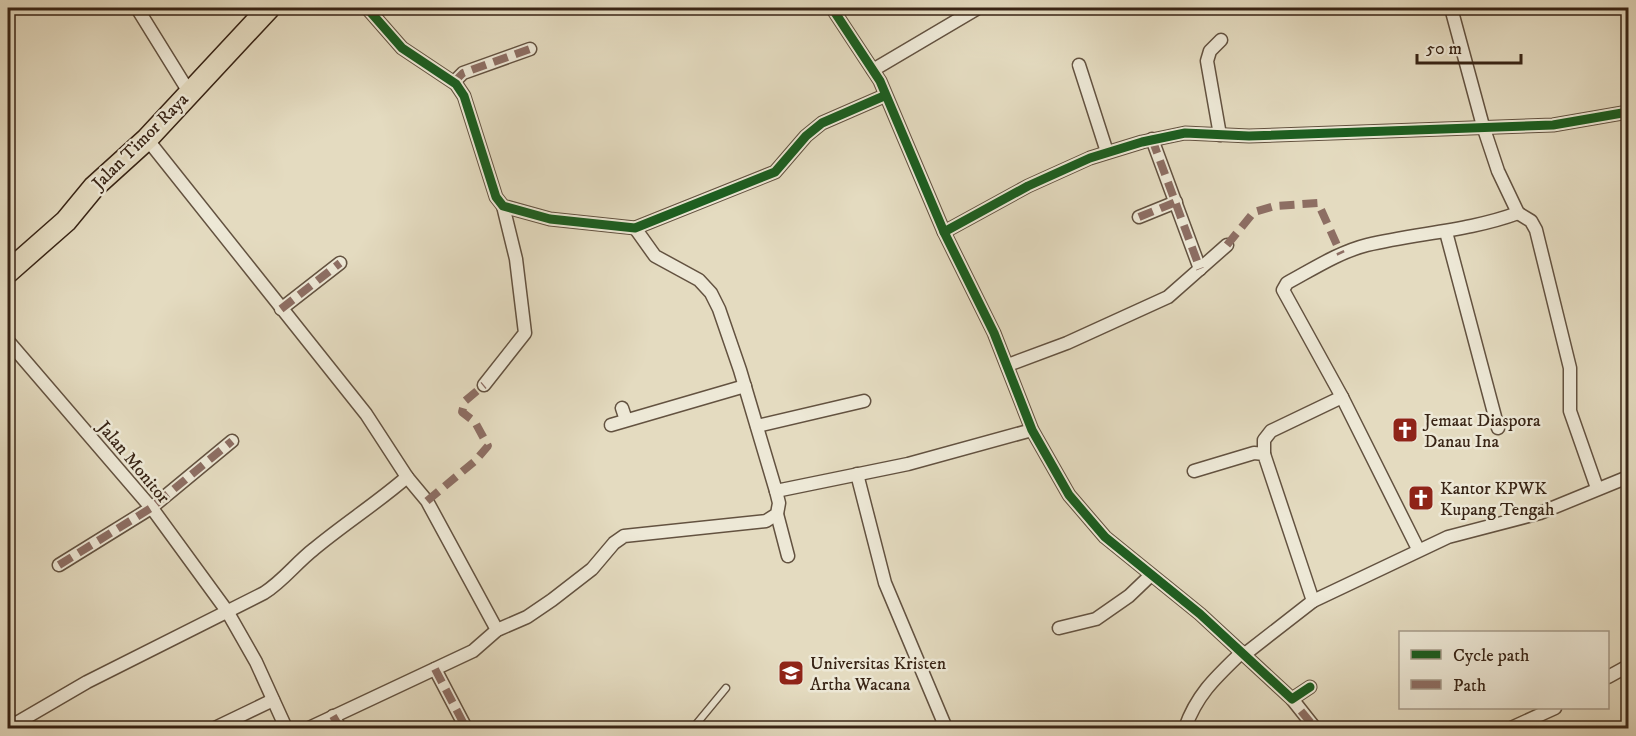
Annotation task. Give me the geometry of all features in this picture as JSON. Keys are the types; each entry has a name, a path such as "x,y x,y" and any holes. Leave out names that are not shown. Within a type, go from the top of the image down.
{"highway":[{"name":"Jalan Timor Raya","path":"8,272 66,221 94,187 147,139 269,8"}],"street":[{"path":"137,8 189,92"},
{"path":"367,8 402,48 456,84 464,96 496,197 503,206 516,259 525,333 484,385"},
{"path":"832,8 873,70 944,232 1008,365 1032,430 1069,495 1105,537 1244,653 1292,699 1315,729"},
{"path":"873,70 978,8"},
{"path":"1452,8 1483,126 1498,171 1518,213 1531,220 1536,230 1570,368 1570,411 1597,488"},
{"path":"1220,135 1207,61 1210,51 1221,40"},
{"path":"456,84 457,79 463,73 530,49"},
{"path":"1079,64 1107,152"},
{"path":"503,206 550,219 635,228 775,172 806,136 822,123 884,96"},
{"path":"944,232 1028,186 1107,152 1152,139 1185,133 1220,135 1377,132 1553,125 1629,112"},
{"path":"147,139 366,414 407,477 427,501 497,630"},
{"path":"1152,139 1200,269"},
{"path":"1139,217 1176,202"},
{"path":"1418,549 1342,397 1284,295 1285,285 1341,254 1358,248 1446,232 1518,213"},
{"path":"635,228 655,256 699,280 711,293 719,309 776,491 779,504 777,514 788,556"},
{"path":"1446,232 1498,428"},
{"path":"1008,365 1168,297 1227,245"},
{"path":"281,309 339,263"},
{"name":"Jalan Monitor","path":"8,340 151,508 227,611 286,729"},
{"path":"611,424 624,414 745,386"},
{"path":"1313,601 1264,454 1264,440 1271,431 1342,397"},
{"path":"757,426 864,401"},
{"path":"776,491 959,452 1032,430"},
{"path":"59,565 151,508 232,441"},
{"path":"1194,471 1254,453 1264,454"},
{"path":"857,474 885,583 946,729"},
{"path":"8,729 87,682 278,584 303,558 380,501 407,477"},
{"path":"1185,729 1195,702 1216,676 1313,601 1418,549 1448,537 1540,513 1597,488 1629,477"},
{"path":"309,729 473,651 497,630 527,617 552,600 592,569 614,543 624,536 766,521 777,514"},
{"path":"1059,628 1096,619 1130,596 1151,575"},
{"path":"1609,676 1629,666"},
{"path":"435,669 466,729"},
{"path":"1292,699 1310,687"},
{"path":"215,729 273,700"},
{"path":"1511,729 1553,709"},
{"path":"333,716 340,729"}],"lane":[{"path":"693,729 726,688"}],"marked path":[{"path":"456,84 457,79 463,73 530,49"},
{"path":"1152,139 1200,269"},
{"path":"1139,217 1176,202"},
{"path":"1227,245 1254,212 1275,206 1318,203 1341,254"},
{"path":"281,309 340,263"},
{"path":"427,501 475,461 488,446 475,422 462,412 465,401 484,385"},
{"path":"59,565 151,508 232,441"},
{"path":"435,669 466,728"},
{"path":"1301,711 1315,728"},
{"path":"333,716 340,728"}],"cycle path":[{"path":"367,8 402,48 456,84 464,96 496,197 503,206 550,219 635,228 775,172 806,136 822,123 884,96"},
{"path":"832,8 880,81 944,232 994,333 1032,430 1069,495 1105,537 1200,614 1292,699 1310,687"},
{"path":"944,232 1028,186 1090,158 1142,142 1185,133 1249,136 1553,125 1628,112"}],"place":[{"name":"Jemaat Diaspora Danau Ina","path":"1405,430"},
{"name":"Kantor KPWK Kupang Tengah","path":"1421,498"},
{"name":"Universitas Kristen Artha Wacana","path":"791,673"}]}
